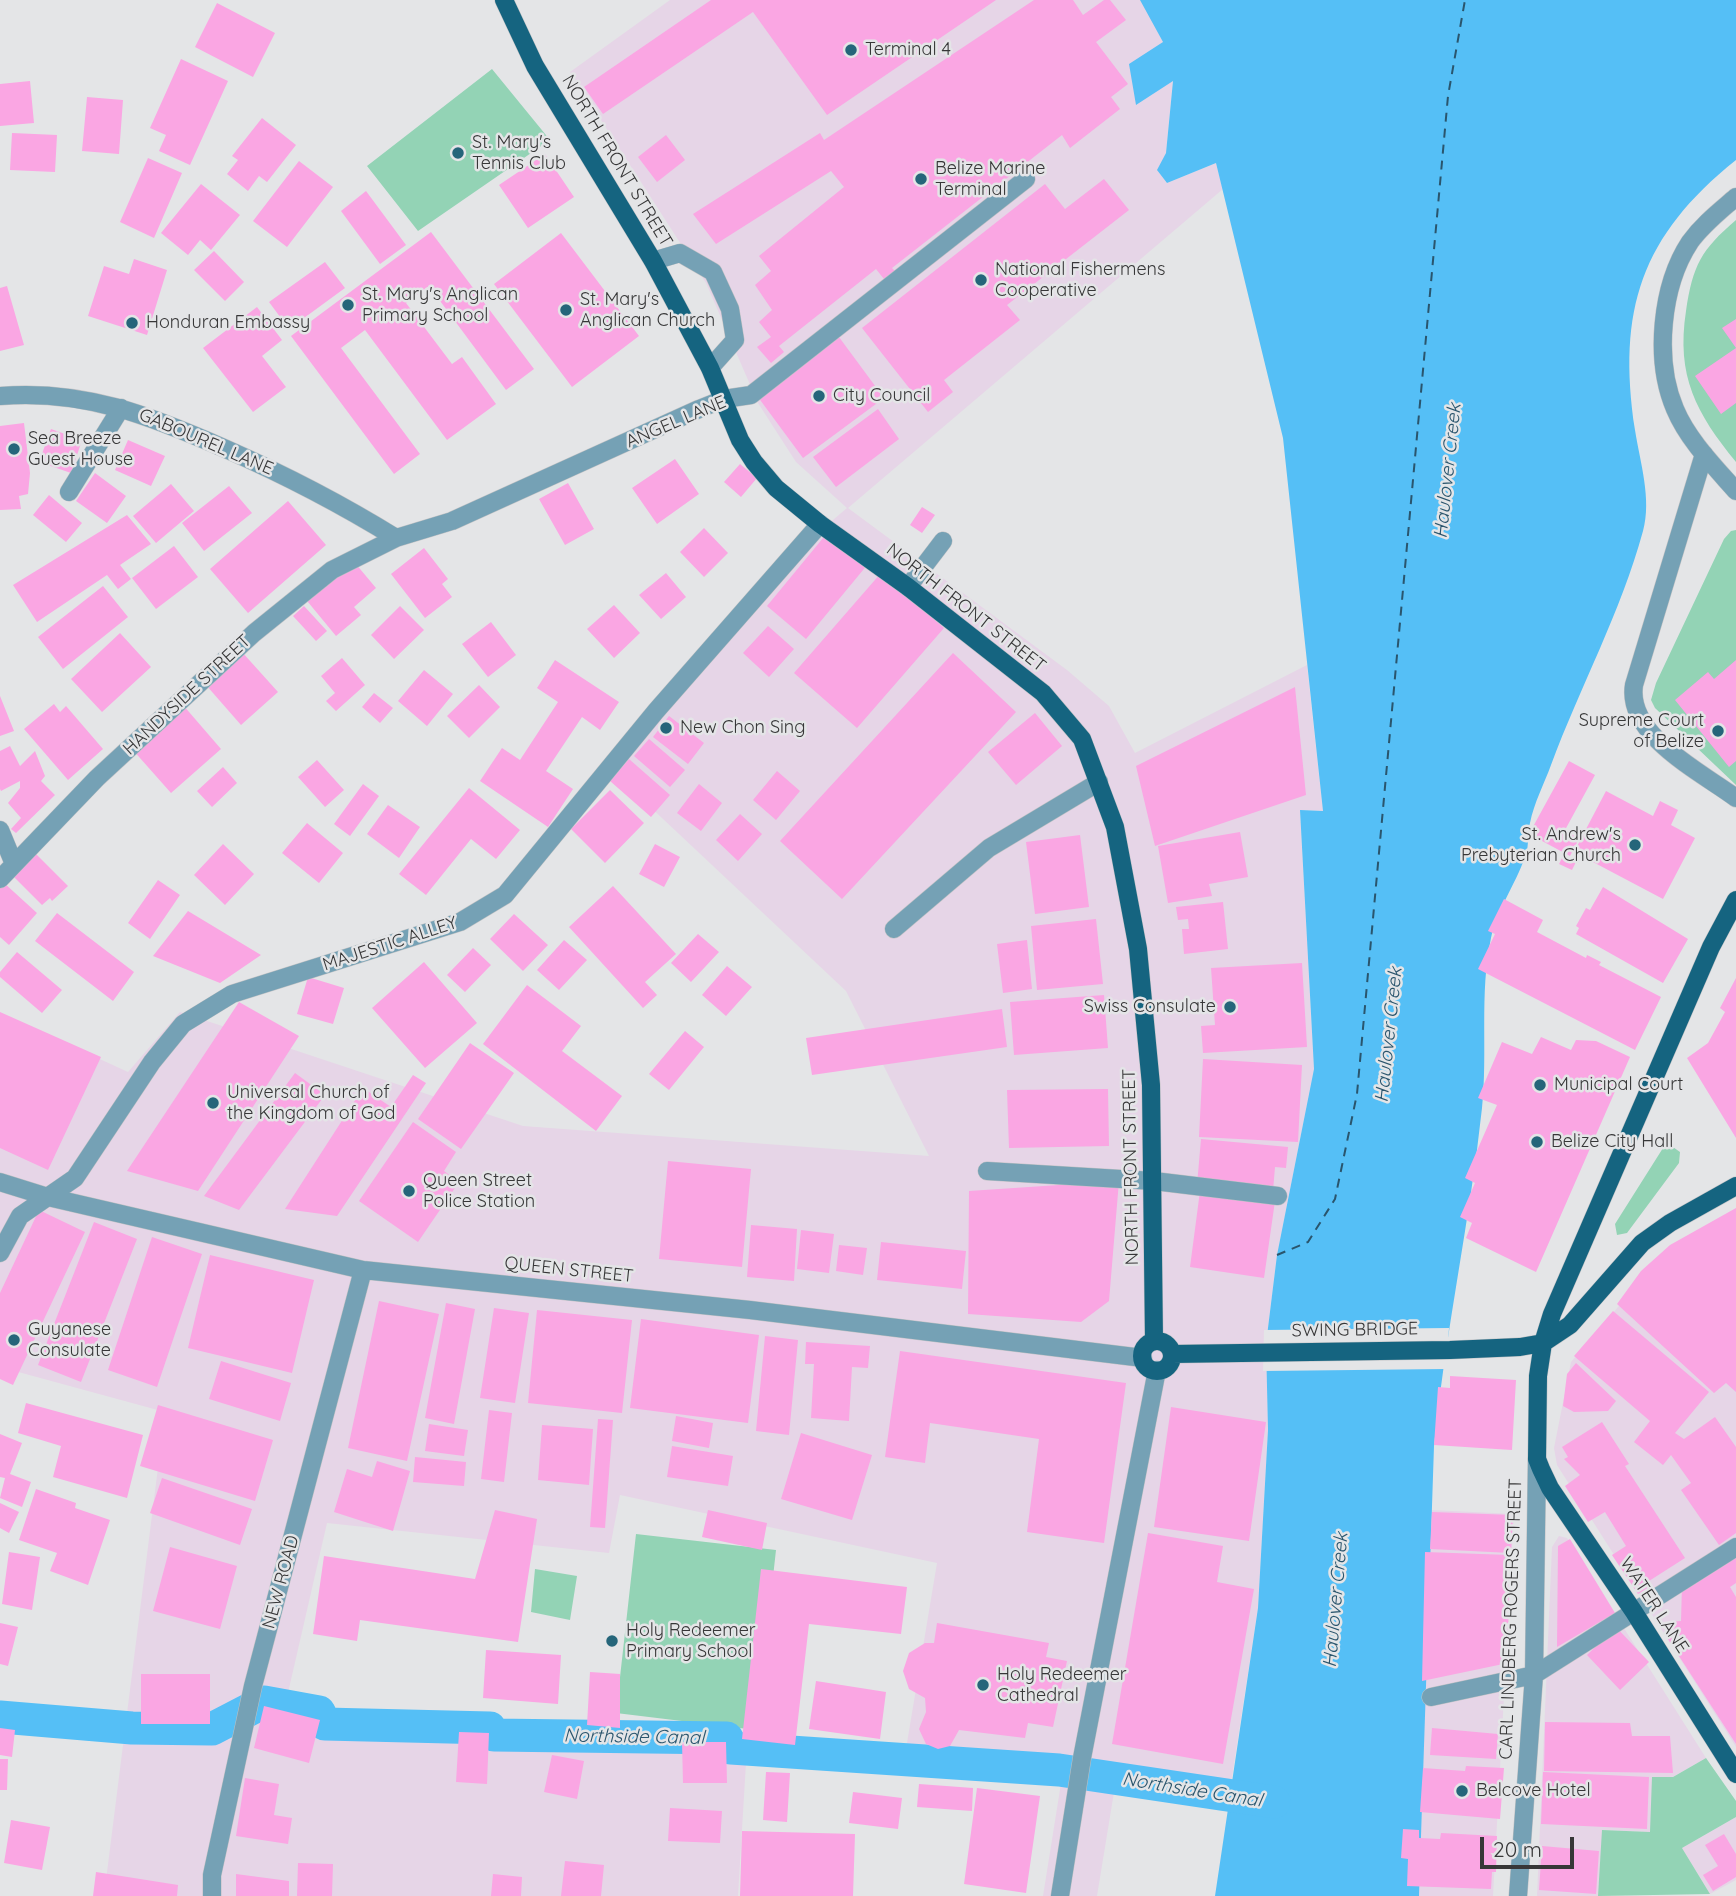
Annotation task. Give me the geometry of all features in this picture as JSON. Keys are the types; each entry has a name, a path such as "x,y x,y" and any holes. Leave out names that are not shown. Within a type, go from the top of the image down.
{"main road":[{"name":"NORTH FRONT STREET","path":"504,0 535,66 653,261 710,368 740,440 754,462 776,488 820,524 908,587 1043,693 1082,739 1115,827 1138,949 1151,1085 1154,1341"},
{"name":"CARL LINDBERG ROGERS STREET","path":"1537,1459 1538,1376 1543,1343 1552,1314 1700,972 1736,900"},
{"path":"1543,1343 1570,1325 1642,1243 1670,1223 1736,1186"},
{"path":"1154,1341 1165,1343 1172,1354 1167,1367 1157,1370 1148,1367 1143,1358 1147,1345 1154,1341"},
{"name":"SWING BRIDGE","path":"1172,1354 1450,1350 1520,1347 1543,1343"},
{"name":"WATER LANE","path":"1537,1459 1550,1488 1634,1612 1736,1774"}],"street":[{"name":"ANGEL LANE","path":"396,538 452,521 724,399 751,395 1026,179"},
{"path":"1736,197 1698,232 1676,271 1666,320 1664,349 1668,388 1675,410 1704,454 1736,491"},
{"path":"653,261 680,253 713,272 730,309 735,340 710,368"},
{"name":"GABOUREL LANE","path":"0,396 59,397 121,408 159,419 311,488 396,538"},
{"path":"69,492 121,408"},
{"path":"1704,454 1634,685 1632,700 1636,716 1651,735 1736,798"},
{"name":"MAJESTIC ALLEY","path":"0,1253 20,1216 75,1178 152,1062 183,1024 232,993 460,922 505,895 656,710 820,524"},
{"name":"HANDYSIDE STREET","path":"0,879 97,778 291,601 353,557 396,538"},
{"path":"908,587 943,541"},
{"path":"894,929 989,848 1099,782"},
{"path":"0,830 14,864"},
{"path":"987,1171 1154,1181 1278,1196"},
{"name":"QUEEN STREET","path":"0,1182 48,1197 363,1270 736,1308 1143,1358"},
{"name":"NEW ROAD","path":"212,1896 212,1875 253,1686 363,1270"},
{"path":"1060,1896 1082,1758 1157,1370"},
{"name":"CARL LINDBERG ROGERS STREET","path":"1518,1896 1534,1675 1537,1459"},
{"path":"1431,1697 1534,1675 1736,1547"}],"shaded area":[{"path":"670,0 1142,0 1163,42 1136,105 1173,80 1166,153 1158,171 1167,183 1216,163 1223,189 848,508 1067,670 1109,706 1135,753 1307,665 1323,811 1300,810 1314,1069 1277,1255 1266,1344 1268,1430 1258,1608 1228,1803 1115,1786 1097,1896 1043,1896 1062,1777 904,1761 937,1563 620,1495 609,1553 327,1523 282,1719 747,1746 738,1896 104,1896 165,1412 0,1367 0,1013 128,1072 180,1012 523,1126 929,1156 846,991 612,771 827,525 847,508 796,462 758,403 706,283 570,72"},
{"path":"1736,1211 1736,1747 1557,1465 1554,1448 1571,1362 1642,1279"},
{"path":"1431,1510 1514,1514 1493,1896 1419,1896"},
{"path":"1559,1536 1567,1538 1706,1758 1673,1777 1650,1832 1603,1830 1598,1896 1537,1896 1552,1547"},
{"path":"1736,1817 1736,1880 1710,1894 1682,1848"}],"green space":[{"name":"St. Mary's Tennis Club","path":"492,69 550,140 418,231 367,166"},
{"path":"1736,220 1736,462 1710,427 1692,392 1684,355 1684,334 1689,295 1700,260 1714,240"},
{"path":"1736,530 1736,785 1655,708 1651,700 1656,683 1724,539 1731,531"},
{"path":"1670,1145 1680,1152 1679,1163 1627,1233 1617,1235 1615,1224 1663,1148"},
{"path":"636,1534 776,1550 756,1730 616,1713"},
{"path":"535,1569 577,1576 570,1620 531,1612"},
{"path":"1706,1758 1736,1801 1736,1817 1682,1848 1710,1894 1598,1896 1602,1830 1650,1832 1652,1777 1673,1777"}],"water":[{"name":"Haulover Creek","path":"1140,0 1736,0 1736,160 1704,188 1678,217 1658,247 1643,279 1634,312 1630,387 1646,493 1643,531 1612,620 1537,801 1529,826 1527,850 1494,927 1487,959 1482,1108 1434,1446 1419,1896 1215,1896 1258,1608 1268,1430 1266,1344 1277,1255 1314,1069 1300,810 1323,811 1283,438 1216,163 1167,183 1157,170 1166,153 1173,81 1136,105 1129,64 1163,42"}],"pier":[{"path":"1449,1328 1446,1369 1263,1371 1264,1330"}],"building":[{"name":"Terminal 4","path":"711,0 996,0 827,115 753,12 603,114 584,87"},
{"name":"Belize Marine Terminal","path":"1034,0 1073,0 1083,15 1104,0 1110,0 1126,20 1096,42 1128,84 1111,97 1120,109 1070,148 1062,135 892,268 899,275 888,284 876,269 779,346 784,352 771,363 757,347 771,337 759,322 772,310 755,285 771,271 759,256 844,187 831,171 716,244 693,214 820,133 824,140"},
{"path":"217,3 275,33 253,77 195,47"},
{"path":"181,59 228,81 190,165 159,151 166,135 150,128"},
{"path":"30,81 34,123 0,126 0,84"},
{"path":"87,97 123,100 119,154 82,151"},
{"path":"262,118 296,145 267,182 259,176 248,191 227,174 238,160 232,156"},
{"path":"12,133 57,135 55,172 10,170"},
{"path":"666,135 685,160 657,182 638,157"},
{"path":"545,154 574,197 528,228 499,185"},
{"path":"148,158 182,173 154,238 120,222"},
{"path":"299,161 333,187 287,247 253,221"},
{"name":"National Fishermens Cooperative","path":"1104,179 1129,210 1007,305 1020,320 944,380 953,392 928,412 862,328 1045,184 1065,209"},
{"path":"201,184 240,215 211,250 200,240 188,255 161,233"},
{"path":"366,191 406,245 380,264 341,211"},
{"path":"431,232 534,369 506,390 429,286 406,303 452,364 462,357 496,404 447,440 365,330 341,348 420,454 394,474 291,336"},
{"name":"St. Mary's Anglican Church","path":"561,233 639,336 572,387 494,284"},
{"path":"214,251 244,282 225,301 194,270"},
{"path":"134,259 167,270 147,335 88,316 104,266 129,274"},
{"path":"325,262 345,288 289,329 269,302"},
{"path":"7,286 24,345 0,351 0,288"},
{"path":"257,307 282,340 262,356 286,387 253,412 203,348"},
{"path":"1736,319 1736,348 1722,328"},
{"name":"City Council","path":"836,333 884,398 803,458 755,393"},
{"path":"1736,348 1736,403 1721,414 1695,376"},
{"path":"878,409 899,439 836,487 813,457"},
{"name":"Sea Breeze Guest House","path":"24,423 30,473 28,494 19,496 21,509 0,510 0,426"},
{"path":"51,429 82,440 71,473 39,462"},
{"path":"128,440 165,456 151,486 115,470"},
{"path":"675,459 699,494 657,524 632,488"},
{"path":"740,464 757,478 741,497 724,482"},
{"path":"95,473 126,496 107,523 76,501"},
{"path":"568,483 594,529 565,545 539,499"},
{"path":"171,484 194,511 156,543 133,516"},
{"path":"229,486 252,513 204,551 182,523"},
{"path":"49,495 82,523 66,542 33,515"},
{"path":"288,501 326,545 248,613 210,569"},
{"path":"922,507 935,515 922,533 910,525"},
{"path":"127,515 151,544 120,565 131,579 118,589 107,575 37,622 13,585"},
{"path":"704,528 728,553 704,577 680,552"},
{"path":"828,532 868,564 806,639 767,606"},
{"path":"174,546 198,577 156,609 132,578"},
{"path":"424,548 448,579 442,584 452,597 425,618 391,574"},
{"path":"350,557 376,588 354,607 361,615 336,636 303,596"},
{"path":"666,573 686,597 661,619 639,595"},
{"path":"881,573 944,628 857,728 794,673"},
{"path":"103,586 128,617 63,669 38,637"},
{"path":"614,605 640,633 614,658 587,629"},
{"path":"304,606 327,631 316,641 293,616"},
{"path":"400,606 424,630 394,659 371,635"},
{"path":"491,622 516,655 488,677 462,644"},
{"path":"768,626 794,649 769,677 743,653"},
{"path":"120,633 151,667 102,712 71,679"},
{"path":"242,652 278,692 241,725 206,685"},
{"path":"953,653 1016,712 842,899 780,841"},
{"path":"342,658 365,685 336,711 326,701 335,693 321,676"},
{"path":"555,660 619,702 600,730 582,717 546,771 573,789 548,827 480,781 502,748 520,760 558,702 537,688"},
{"name":"Supreme Court of Belize","path":"1736,660 1736,761 1729,767 1675,700 1708,672 1714,679"},
{"path":"424,670 453,694 427,726 398,701"},
{"path":"479,685 500,707 469,738 447,716"},
{"path":"1295,687 1306,795 1155,846 1136,766"},
{"path":"374,693 393,708 380,723 362,707"},
{"path":"0,696 14,731 0,736"},
{"path":"54,704 60,712 66,706 103,749 68,780 24,729"},
{"path":"183,705 221,749 171,793 132,749"},
{"path":"1035,713 1062,746 1016,785 988,752"},
{"path":"669,716 704,743 688,764 653,737"},
{"path":"649,739 685,770 670,787 634,756"},
{"path":"10,746 20,766 35,751 45,776 41,781 55,795 16,833 11,829 21,818 8,803 20,788 20,781 1,791 0,789 0,751"},
{"path":"629,759 670,795 651,817 610,781"},
{"path":"317,760 344,790 325,807 298,777"},
{"path":"1569,761 1595,775 1565,830 1579,839 1570,856 1529,834"},
{"path":"223,767 237,783 212,807 197,791"},
{"path":"777,771 800,791 776,820 753,800"},
{"path":"363,784 379,796 350,836 334,824"},
{"path":"699,784 722,803 701,831 677,813"},
{"path":"469,788 520,830 496,859 471,839 426,895 399,874"},
{"path":"610,790 644,823 605,863 571,829"},
{"name":"St. Andrew's Prebyterian Church","path":"1606,791 1653,816 1660,801 1678,810 1671,825 1695,838 1663,899 1574,852"},
{"path":"388,805 420,827 399,858 367,834"},
{"path":"740,814 762,834 738,861 716,840"},
{"path":"307,823 343,853 319,883 282,853"},
{"path":"1240,832 1248,877 1209,884 1212,896 1168,903 1158,846"},
{"path":"1080,835 1089,907 1035,914 1026,842"},
{"path":"223,844 254,874 225,905 194,875"},
{"path":"655,844 680,857 664,887 639,874"},
{"path":"36,854 68,886 52,901 50,898 42,905 13,876"},
{"path":"1563,856 1576,862 1572,870 1559,864"},
{"path":"158,880 180,895 150,939 128,923"},
{"path":"3,882 37,913 9,945 0,937 0,885"},
{"path":"613,886 676,954 645,982 657,995 643,1008 569,927"},
{"path":"1603,887 1688,939 1663,983 1576,934 1579,928 1576,926 1586,908 1590,910"},
{"path":"1504,899 1543,920 1537,932 1586,958 1587,955 1601,962 1599,965 1661,997 1635,1050 1478,969 1495,934 1488,931"},
{"path":"1223,902 1228,949 1184,954 1182,929 1189,929 1188,919 1178,920 1176,907"},
{"path":"188,911 261,955 220,983 153,956"},
{"path":"57,913 134,972 113,1001 35,941"},
{"path":"514,914 548,945 523,971 490,939"},
{"path":"1096,919 1103,984 1037,990 1031,926"},
{"path":"698,934 719,952 691,982 671,963"},
{"path":"564,940 587,960 559,990 537,970"},
{"path":"1027,940 1032,989 1003,993 997,944"},
{"path":"473,948 491,965 465,992 447,975"},
{"path":"17,952 62,990 42,1013 0,977 0,972"},
{"path":"424,962 477,1023 425,1068 372,1008"},
{"path":"1302,963 1307,1047 1203,1053 1201,1026 1215,1025 1211,968"},
{"path":"727,966 752,987 726,1016 702,995"},
{"path":"308,977 344,988 333,1024 297,1014"},
{"path":"1736,978 1736,1138 1687,1058 1708,1043 1725,1012 1720,1008"},
{"path":"527,985 581,1026 562,1051 622,1096 596,1131 483,1044"},
{"path":"1104,995 1108,1048 1014,1055 1010,1002"},
{"name":"Universal Church of the Kingdom of God","path":"239,1002 299,1036 198,1191 127,1171"},
{"path":"1002,1009 1007,1047 812,1075 806,1038"},
{"path":"0,1012 101,1057 48,1170 0,1148"},
{"path":"685,1031 704,1047 669,1090 649,1074"},
{"name":"Belize City Hall","path":"1541,1037 1571,1050 1576,1040 1596,1041 1630,1057 1536,1272 1466,1238 1472,1223 1460,1217 1475,1183 1465,1178 1497,1105 1478,1098 1502,1042 1532,1054"},
{"path":"470,1043 514,1073 461,1149 418,1119"},
{"path":"1203,1059 1302,1065 1298,1142 1199,1137"},
{"path":"295,1073 325,1095 239,1210 204,1196"},
{"path":"413,1075 426,1083 337,1216 285,1209 363,1088 391,1107"},
{"path":"1108,1089 1109,1146 1009,1148 1007,1090"},
{"name":"Queen Street Police Station","path":"413,1122 456,1152 444,1171 459,1182 418,1242 359,1201"},
{"path":"1201,1139 1288,1147 1286,1168 1275,1167 1273,1191 1197,1185"},
{"path":"668,1161 751,1169 742,1267 659,1259"},
{"path":"1119,1181 1109,1301 1081,1322 968,1314 969,1191"},
{"path":"1200,1191 1275,1201 1264,1278 1190,1267"},
{"path":"1736,1208 1736,1392 1726,1383 1714,1393 1617,1304 1641,1271 1670,1245"},
{"path":"39,1210 85,1232 13,1385 0,1379 0,1293"},
{"path":"94,1222 137,1239 81,1382 38,1365"},
{"path":"751,1225 797,1229 794,1281 747,1277"},
{"path":"801,1230 834,1234 829,1273 797,1269"},
{"path":"152,1237 202,1254 157,1387 108,1370"},
{"path":"881,1242 966,1251 962,1289 877,1280"},
{"path":"839,1245 867,1248 863,1275 836,1271"},
{"path":"210,1255 314,1280 292,1373 188,1348"},
{"path":"379,1301 439,1314 407,1461 348,1448"},
{"path":"446,1303 475,1309 454,1424 425,1418"},
{"path":"494,1308 529,1313 515,1403 480,1398"},
{"path":"537,1310 632,1320 622,1413 528,1403"},
{"path":"1613,1311 1709,1392 1675,1433 1684,1439 1715,1417 1736,1447 1736,1533 1719,1545 1681,1490 1691,1483 1671,1455 1663,1465 1634,1442 1650,1421 1574,1356"},
{"path":"641,1319 759,1335 748,1423 630,1408"},
{"path":"765,1336 798,1340 789,1435 756,1431"},
{"path":"806,1342 870,1346 868,1368 852,1367 849,1421 811,1418 814,1364 805,1364"},
{"path":"900,1351 1126,1383 1104,1543 1027,1532 1039,1439 930,1423 925,1463 885,1457"},
{"path":"221,1361 291,1383 280,1421 209,1399"},
{"path":"1576,1363 1616,1401 1608,1411 1574,1412 1563,1406 1567,1374"},
{"path":"1450,1376 1516,1380 1512,1450 1434,1445 1438,1387 1450,1388"},
{"path":"26,1403 143,1435 127,1498 53,1477 61,1446 18,1433"},
{"path":"158,1405 273,1440 255,1501 140,1466"},
{"path":"1171,1407 1266,1422 1249,1541 1154,1527"},
{"path":"489,1410 512,1413 504,1482 481,1479"},
{"path":"676,1416 713,1423 709,1448 672,1441"},
{"path":"598,1419 613,1420 605,1528 590,1527"},
{"path":"1602,1422 1629,1464 1625,1466 1685,1558 1649,1581 1652,1585 1638,1594 1612,1555 1626,1546 1605,1512 1588,1522 1565,1486 1580,1475 1564,1459 1568,1457 1562,1447"},
{"path":"429,1424 468,1430 464,1456 425,1451"},
{"path":"542,1425 593,1429 589,1485 538,1480"},
{"path":"801,1433 872,1455 852,1520 781,1499"},
{"path":"0,1434 22,1443 10,1474 31,1482 22,1507 0,1498 5,1478 0,1477"},
{"path":"672,1446 733,1456 728,1486 667,1477"},
{"path":"415,1457 466,1462 464,1486 413,1482"},
{"path":"377,1461 410,1471 393,1531 334,1512 347,1469 372,1477"},
{"path":"162,1478 252,1509 240,1545 150,1513"},
{"path":"36,1489 76,1503 75,1508 110,1520 88,1585 50,1571 57,1553 19,1540"},
{"path":"0,1503 19,1512 9,1533 0,1528"},
{"path":"495,1510 537,1519 518,1642 360,1620 357,1641 313,1634 324,1556 475,1579"},
{"path":"708,1510 767,1523 762,1550 702,1537"},
{"path":"1432,1512 1513,1515 1511,1553 1430,1549"},
{"path":"1148,1533 1223,1546 1217,1582 1254,1589 1223,1764 1112,1744"},
{"path":"1570,1539 1615,1613 1557,1647 1558,1546"},
{"path":"170,1547 237,1566 220,1629 153,1611"},
{"path":"1736,1551 1736,1583 1730,1587 1736,1597 1736,1744 1666,1636 1667,1622 1681,1621 1682,1585"},
{"path":"9,1552 40,1557 32,1610 2,1604"},
{"path":"1425,1552 1509,1555 1508,1663 1422,1681"},
{"path":"761,1569 907,1587 901,1634 809,1624 795,1745 742,1739"},
{"path":"0,1623 18,1627 8,1666 0,1664"},
{"name":"Holy Redeemer Cathedral","path":"937,1623 1049,1643 1046,1657 1067,1661 1053,1727 1028,1723 1025,1738 959,1730 950,1746 938,1749 926,1744 919,1729 926,1712 925,1698 909,1689 903,1671 909,1653 925,1643 934,1643"},
{"path":"1616,1627 1649,1662 1620,1690 1587,1655"},
{"path":"486,1650 561,1655 558,1704 483,1698"},
{"path":"590,1672 620,1674 620,1728 587,1725"},
{"path":"141,1674 210,1674 210,1724 141,1724"},
{"path":"816,1681 886,1692 880,1739 809,1729"},
{"path":"264,1706 320,1720 309,1763 254,1748"},
{"path":"1545,1722 1630,1723 1632,1736 1670,1736 1673,1773 1544,1771"},
{"path":"0,1728 15,1730 12,1757 0,1755"},
{"path":"1432,1728 1498,1734 1496,1759 1430,1755"},
{"path":"459,1732 489,1733 487,1784 456,1782"},
{"path":"682,1742 726,1742 727,1783 683,1783"},
{"path":"552,1755 584,1761 577,1799 544,1792"},
{"path":"0,1759 8,1759 7,1790 0,1790"},
{"name":"Belcove Hotel","path":"1466,1766 1504,1768 1500,1819 1420,1812 1423,1768 1465,1771"},
{"path":"766,1772 790,1773 787,1822 763,1820"},
{"path":"1543,1772 1649,1777 1647,1829 1541,1824"},
{"path":"245,1778 279,1784 274,1815 292,1818 288,1844 236,1836"},
{"path":"919,1784 973,1788 972,1811 917,1807"},
{"path":"977,1788 1040,1796 1026,1893 964,1884"},
{"path":"853,1792 902,1798 898,1829 849,1823"},
{"path":"670,1808 722,1811 720,1843 668,1841"},
{"path":"11,1820 50,1827 42,1870 4,1863"},
{"path":"1403,1829 1419,1830 1419,1838 1440,1839 1441,1833 1497,1836 1496,1872 1492,1872 1491,1889 1407,1886 1408,1859 1401,1858"},
{"path":"742,1831 855,1834 853,1896 740,1896"},
{"path":"1724,1834 1736,1854 1736,1877 1713,1891 1703,1875 1718,1866 1705,1845"},
{"path":"1542,1846 1599,1851 1596,1894 1539,1890"},
{"path":"565,1861 604,1865 601,1896 561,1896"},
{"path":"298,1863 333,1864 332,1896 297,1896"},
{"path":"96,1872 178,1885 177,1896 93,1896"},
{"path":"236,1874 289,1881 289,1896 236,1896"},
{"path":"493,1874 522,1877 521,1896 491,1896"}],"waterway":[{"name":"Northside Canal","path":"0,1717 132,1728 212,1729 264,1702 319,1712 325,1724 490,1728 494,1735 727,1738 731,1748 1059,1770 1274,1802"}],"ferry route":[{"path":"1277,1255 1308,1242 1335,1199 1357,1094 1448,96 1465,0"}],"place":[{"name":"Terminal 4","path":"851,50"},
{"name":"St. Mary's Tennis Club","path":"458,153"},
{"name":"Belize Marine Terminal","path":"921,179"},
{"name":"National Fishermens Cooperative","path":"981,280"},
{"name":"St. Mary's Anglican Primary School","path":"348,305"},
{"name":"St. Mary's Anglican Church","path":"566,310"},
{"name":"Honduran Embassy","path":"132,323"},
{"name":"City Council","path":"819,396"},
{"name":"Sea Breeze Guest House","path":"14,449"},
{"name":"New Chon Sing","path":"666,728"},
{"name":"Supreme Court of Belize","path":"1718,731"},
{"name":"St. Andrew's Prebyterian Church","path":"1635,845"},
{"name":"Swiss Consulate","path":"1230,1007"},
{"name":"Municipal Court","path":"1540,1085"},
{"name":"Universal Church of the Kingdom of God","path":"213,1103"},
{"name":"Belize City Hall","path":"1537,1142"},
{"name":"Queen Street Police Station","path":"409,1191"},
{"name":"Guyanese Consulate","path":"14,1340"},
{"name":"Holy Redeemer Primary School","path":"612,1641"},
{"name":"Holy Redeemer Cathedral","path":"983,1685"},
{"name":"Belcove Hotel","path":"1462,1791"}]}
